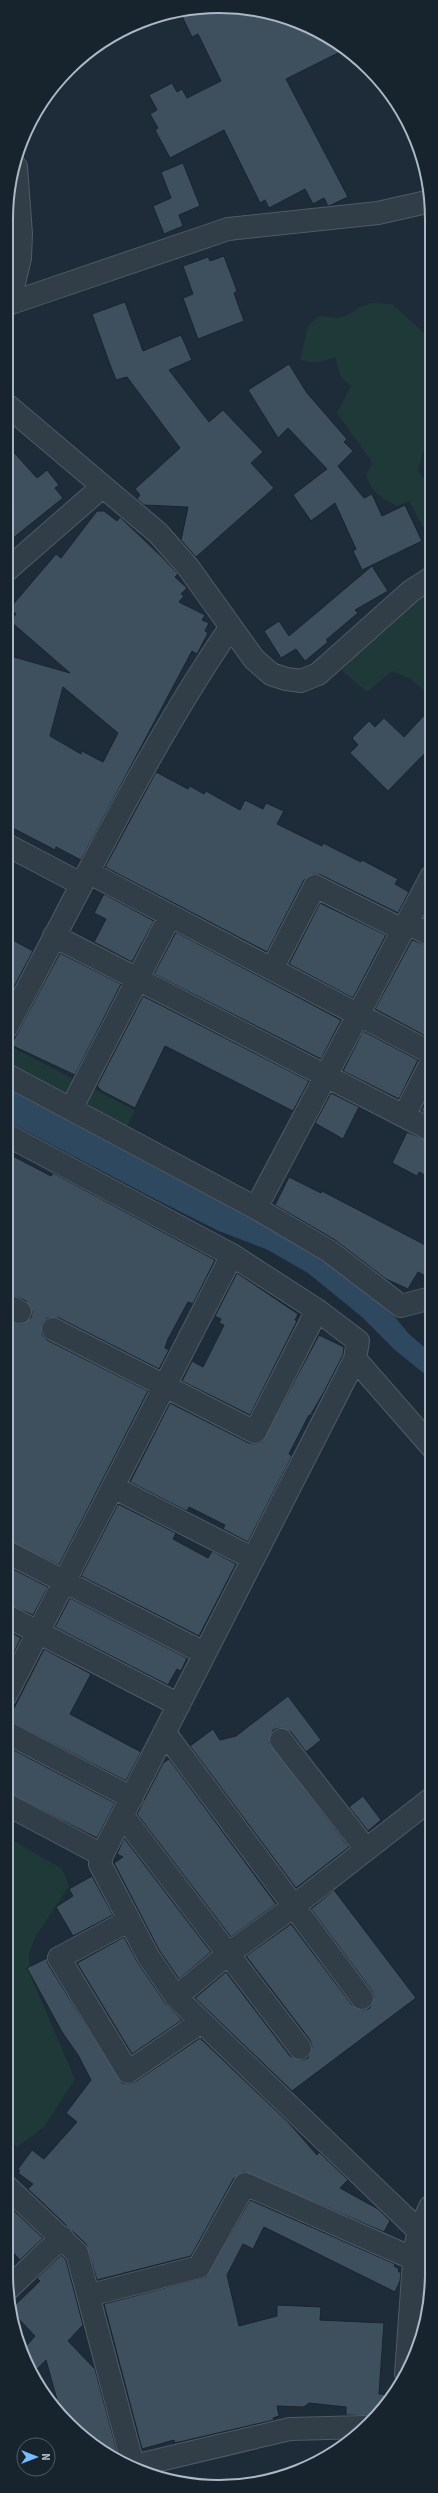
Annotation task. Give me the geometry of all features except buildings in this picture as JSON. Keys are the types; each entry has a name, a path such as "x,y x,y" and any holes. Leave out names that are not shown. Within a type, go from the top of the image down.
{"street":[{"path":"13,285 20,258 14,206 15,195"},
{"path":"13,302 228,229 378,213 424,202"},
{"path":"13,410 158,533 188,567 230,628 254,659 271,674 286,679 301,681 318,674 411,591 425,582"},
{"path":"13,566 102,487"},
{"path":"13,1015 84,878 194,681 230,628"},
{"path":"13,848 170,916 425,1050"},
{"path":"272,969 315,886 405,926 425,933"},
{"path":"256,1208 425,888"},
{"path":"71,1109 170,916"},
{"path":"54,936 425,1127"},
{"path":"404,1116 425,1075"},
{"path":"13,1078 256,1208 329,1251 401,1306 425,1300"},
{"path":"13,1138 232,1255 317,1310 358,1340 355,1359 204,1653 102,1855 100,1864 128,1921 148,1956 176,1997 201,2022 217,2034 419,2231"},
{"path":"13,1682 232,1255"},
{"path":"53,1329 255,1432 317,1310"},
{"path":"355,1359 425,1439"},
{"path":"113,1486 252,1558"},
{"path":"13,1555 204,1653"},
{"path":"13,1619 179,1705"},
{"path":"164,1733 362,1998"},
{"path":"13,1736 127,1807 228,1954 300,2048"},
{"path":"281,1740 366,1849"},
{"path":"176,1997 228,1954 294,1906 425,1803"},
{"path":"13,1808 102,1855"},
{"path":"128,1921 59,1958 128,2072 201,2022"},
{"path":"90,2295 199,2267 245,2184 414,2259"},
{"path":"13,2192 62,2237 77,2253 90,2295 132,2461"},
{"path":"407,2357 414,2259 419,2231 425,2218"},
{"path":"13,2284 62,2237"},
{"path":"144,2466 290,2429 357,2427"}],"green space":[{"path":"373,303 392,304 425,334 425,449 418,471 425,481 425,528 409,501 396,506 381,497 368,481 366,475 372,462 337,413 351,386 341,377 335,357 326,361 318,362 300,360 308,326 319,316 338,318 350,314 357,308"},
{"path":"425,593 425,692 411,679 392,671 367,692 338,667"},
{"path":"13,1048 77,1081 66,1096 13,1069"},
{"path":"90,1087 135,1110 126,1129 88,1109 84,1099"},
{"path":"13,1840 62,1869 69,1886 36,1936 29,1953 29,1972 75,2079 44,2127 17,2147 13,2143"},
{"path":"425,2266 425,2287 422,2307 420,2303 423,2267"},
{"path":"421,2312 414,2339 417,2313"}],"water":[{"path":"13,1088 291,1235 390,1311 408,1333 425,1348 425,1374 396,1351 362,1317 308,1273 266,1249 219,1231 13,1124"}]}
